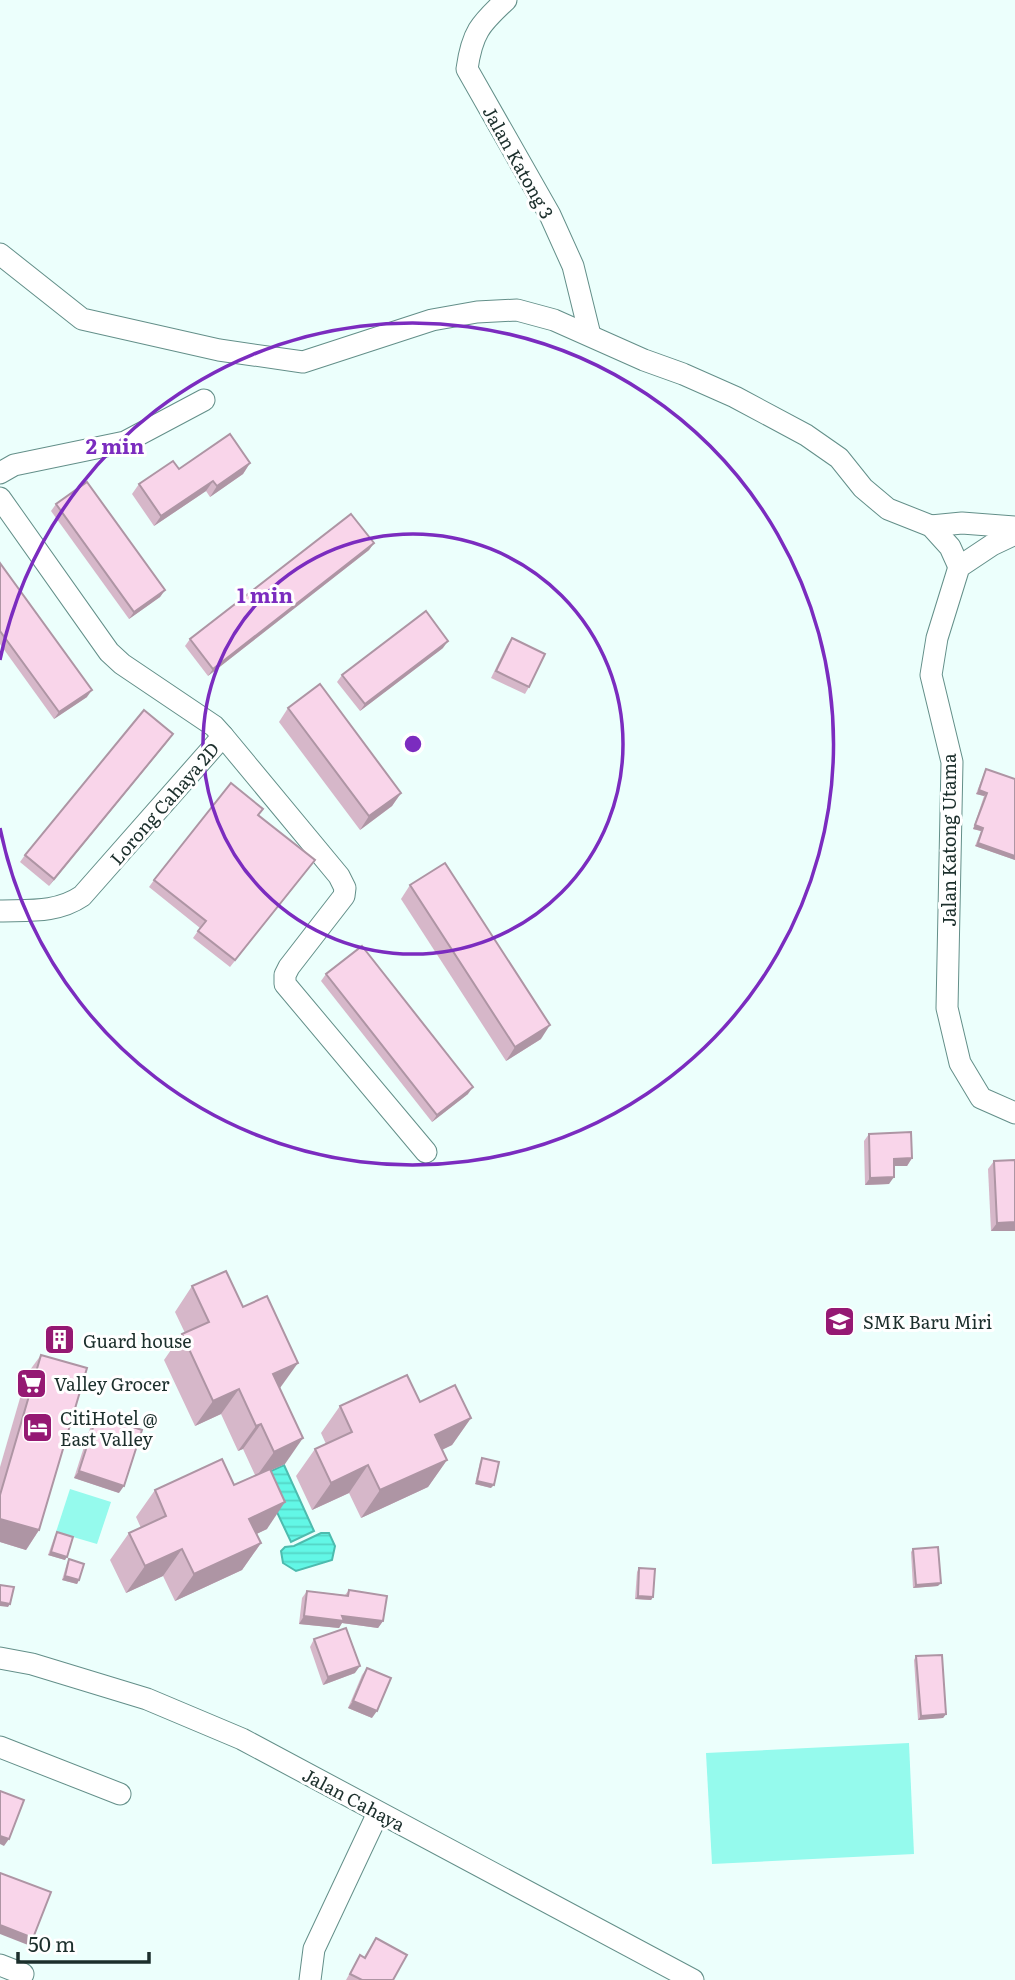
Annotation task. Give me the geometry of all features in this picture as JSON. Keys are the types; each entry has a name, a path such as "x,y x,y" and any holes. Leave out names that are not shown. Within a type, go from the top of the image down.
{"street":[{"name":"Jalan Katong 3","path":"506,0 482,22 470,45 467,69 550,215 573,266 590,335"},
{"path":"0,254 82,319 219,350 303,362 432,320 477,312 517,310 554,320 714,388 806,435 839,458 863,488 888,509 932,526 962,523 1015,527"},
{"path":"0,474 14,465 125,442 204,400"},
{"name":"Lorong Cahaya 2D","path":"0,498 109,652 214,726 223,736 82,896 69,905 52,910 0,911"},
{"path":"932,526 950,547 959,567 992,545 1015,534"},
{"name":"Jalan Katong Utama","path":"959,567 936,638 931,675 952,762 947,1008 960,1063 981,1098 1015,1113"},
{"path":"223,736 339,876 345,888 344,896 289,967 285,984 426,1152"},
{"name":"Jalan Cahaya","path":"0,1658 32,1664 147,1699 243,1739 693,1980"},
{"path":"0,1747 120,1794"},
{"path":"310,1980 314,1949 378,1813"},
{"path":"0,1965 23,1974"}],"shaded area":[{"path":"284,1465 314,1531 291,1542 260,1476"},
{"path":"70,1489 111,1502 97,1544 56,1532"},
{"path":"321,1533 329,1533 335,1546 332,1560 296,1571 283,1563 281,1551 285,1547 294,1546"},
{"path":"909,1743 914,1854 712,1864 706,1753"}],"building":[{"path":"230,434 250,463 217,486 213,481 161,516 139,484 173,461 179,469"},
{"path":"87,482 165,590 134,612 56,504"},
{"path":"351,514 374,543 213,669 190,639"},
{"path":"0,563 92,690 59,712 0,631"},
{"path":"426,611 448,641 365,704 342,675"},
{"path":"512,638 545,654 529,687 496,671"},
{"path":"320,684 401,793 369,816 288,708"},
{"path":"144,710 173,734 54,879 25,855"},
{"path":"986,769 1015,779 1015,856 978,843 983,828 975,825 987,793 979,790"},
{"path":"231,783 263,809 258,815 315,860 235,960 198,931 206,921 154,880"},
{"path":"445,863 550,1025 515,1047 410,885"},
{"path":"362,946 473,1087 437,1115 326,974"},
{"path":"911,1132 912,1158 894,1159 894,1177 870,1178 869,1134"},
{"path":"1015,1160 1015,1222 997,1223 994,1161"},
{"path":"226,1271 243,1307 267,1296 298,1363 273,1374 303,1438 274,1452 261,1424 256,1426 239,1389 213,1401 182,1334 209,1322 192,1286"},
{"name":"Guard house","path":"57,1326 72,1329 68,1347 53,1343"},
{"name":"CitiHotel @ East Valley","path":"41,1355 87,1368 39,1530 0,1519 0,1495"},
{"path":"407,1375 420,1402 455,1385 471,1418 435,1435 447,1460 380,1490 368,1465 331,1483 315,1449 352,1432 340,1406"},
{"path":"97,1415 142,1430 124,1486 79,1471"},
{"path":"482,1458 499,1462 494,1485 477,1481"},
{"path":"222,1459 234,1485 270,1469 285,1502 249,1519 261,1543 194,1574 182,1549 145,1566 129,1533 166,1516 155,1490"},
{"path":"57,1532 73,1537 67,1557 51,1552"},
{"path":"938,1547 941,1583 916,1585 913,1549"},
{"path":"69,1559 84,1564 79,1580 65,1576"},
{"path":"639,1568 655,1569 653,1597 638,1596"},
{"path":"0,1585 14,1587 10,1604 0,1602"},
{"path":"349,1590 387,1596 383,1621 342,1616 344,1621 304,1616 307,1591 348,1596"},
{"path":"346,1628 360,1666 328,1677 314,1639"},
{"path":"942,1655 946,1714 921,1716 916,1656"},
{"path":"367,1668 391,1678 377,1711 353,1701"},
{"path":"0,1791 24,1800 9,1839 0,1836"},
{"path":"0,1873 51,1892 33,1938 0,1925"},
{"path":"376,1938 407,1955 393,1980 362,1980 350,1974 360,1955 365,1958"}],"place":[{"name":"SMK Baru Miri","path":"840,1321"},
{"name":"Guard house","path":"60,1340"},
{"name":"Valley Grocer","path":"31,1383"},
{"name":"CitiHotel @ East Valley","path":"37,1427"}]}
